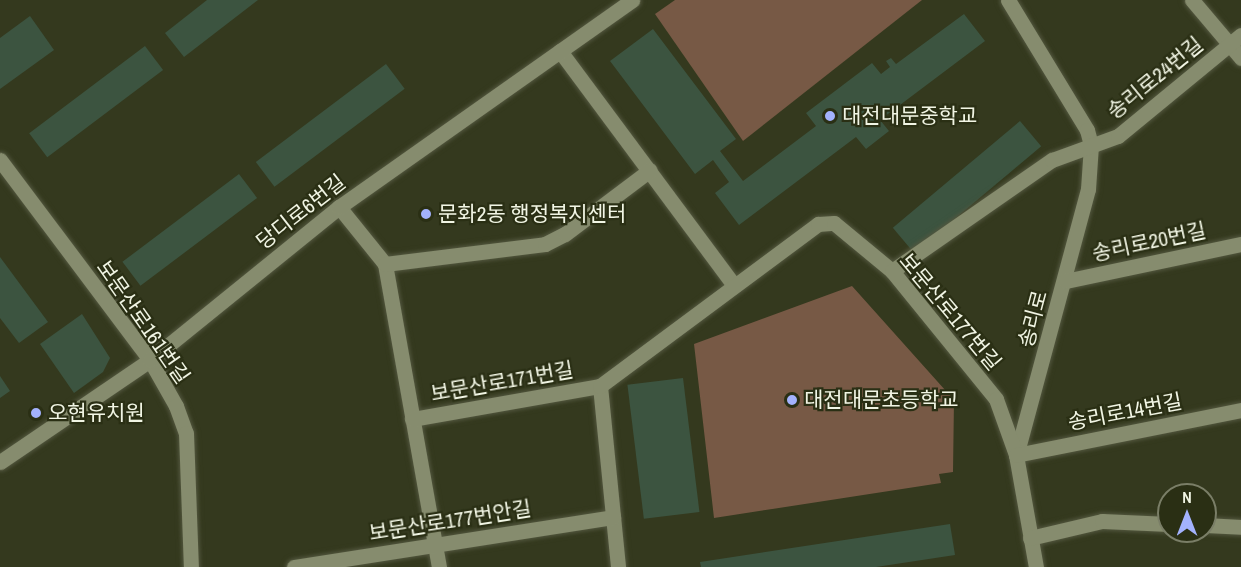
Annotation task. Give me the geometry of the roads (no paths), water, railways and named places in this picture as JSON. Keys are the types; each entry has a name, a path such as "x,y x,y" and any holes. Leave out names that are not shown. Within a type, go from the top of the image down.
{"street":[{"name":"당디로6번길","path":"0,462 150,360 339,207 632,0"},
{"name":"송리로","path":"1008,0 1087,130 1091,145 1089,189 1016,455 1036,567"},
{"path":"1192,0 1235,40 1241,58"},
{"name":"송리로24번길","path":"1091,145 1118,136 1235,40"},
{"path":"560,51 734,285"},
{"path":"892,271 1052,160 1091,145"},
{"name":"보문산로161번길","path":"0,160 150,360 186,434 191,567"},
{"path":"385,264 545,244 565,234 650,170"},
{"name":"보문산로171번길","path":"339,207 385,264 439,567"},
{"name":"보문산로177번길","path":"600,386 818,224 834,223 892,271 996,399 1016,455"},
{"name":"송리로20번길","path":"1065,281 1241,244"},
{"path":"600,386 618,567"},
{"name":"보문산로171번길","path":"412,419 600,386"},
{"name":"송리로14번길","path":"1016,455 1241,410"},
{"name":"보문산로177번안길","path":"294,567 613,517"},
{"path":"1030,538 1102,521 1157,523"},
{"path":"1217,525 1241,526"}],"place":[{"name":"대전대문중학교","path":"830,116"},
{"name":"문화2동 행정복지센터","path":"426,214"},
{"name":"대전대문초등학교","path":"792,400"},
{"name":"오현유치원","path":"36,413"}]}
